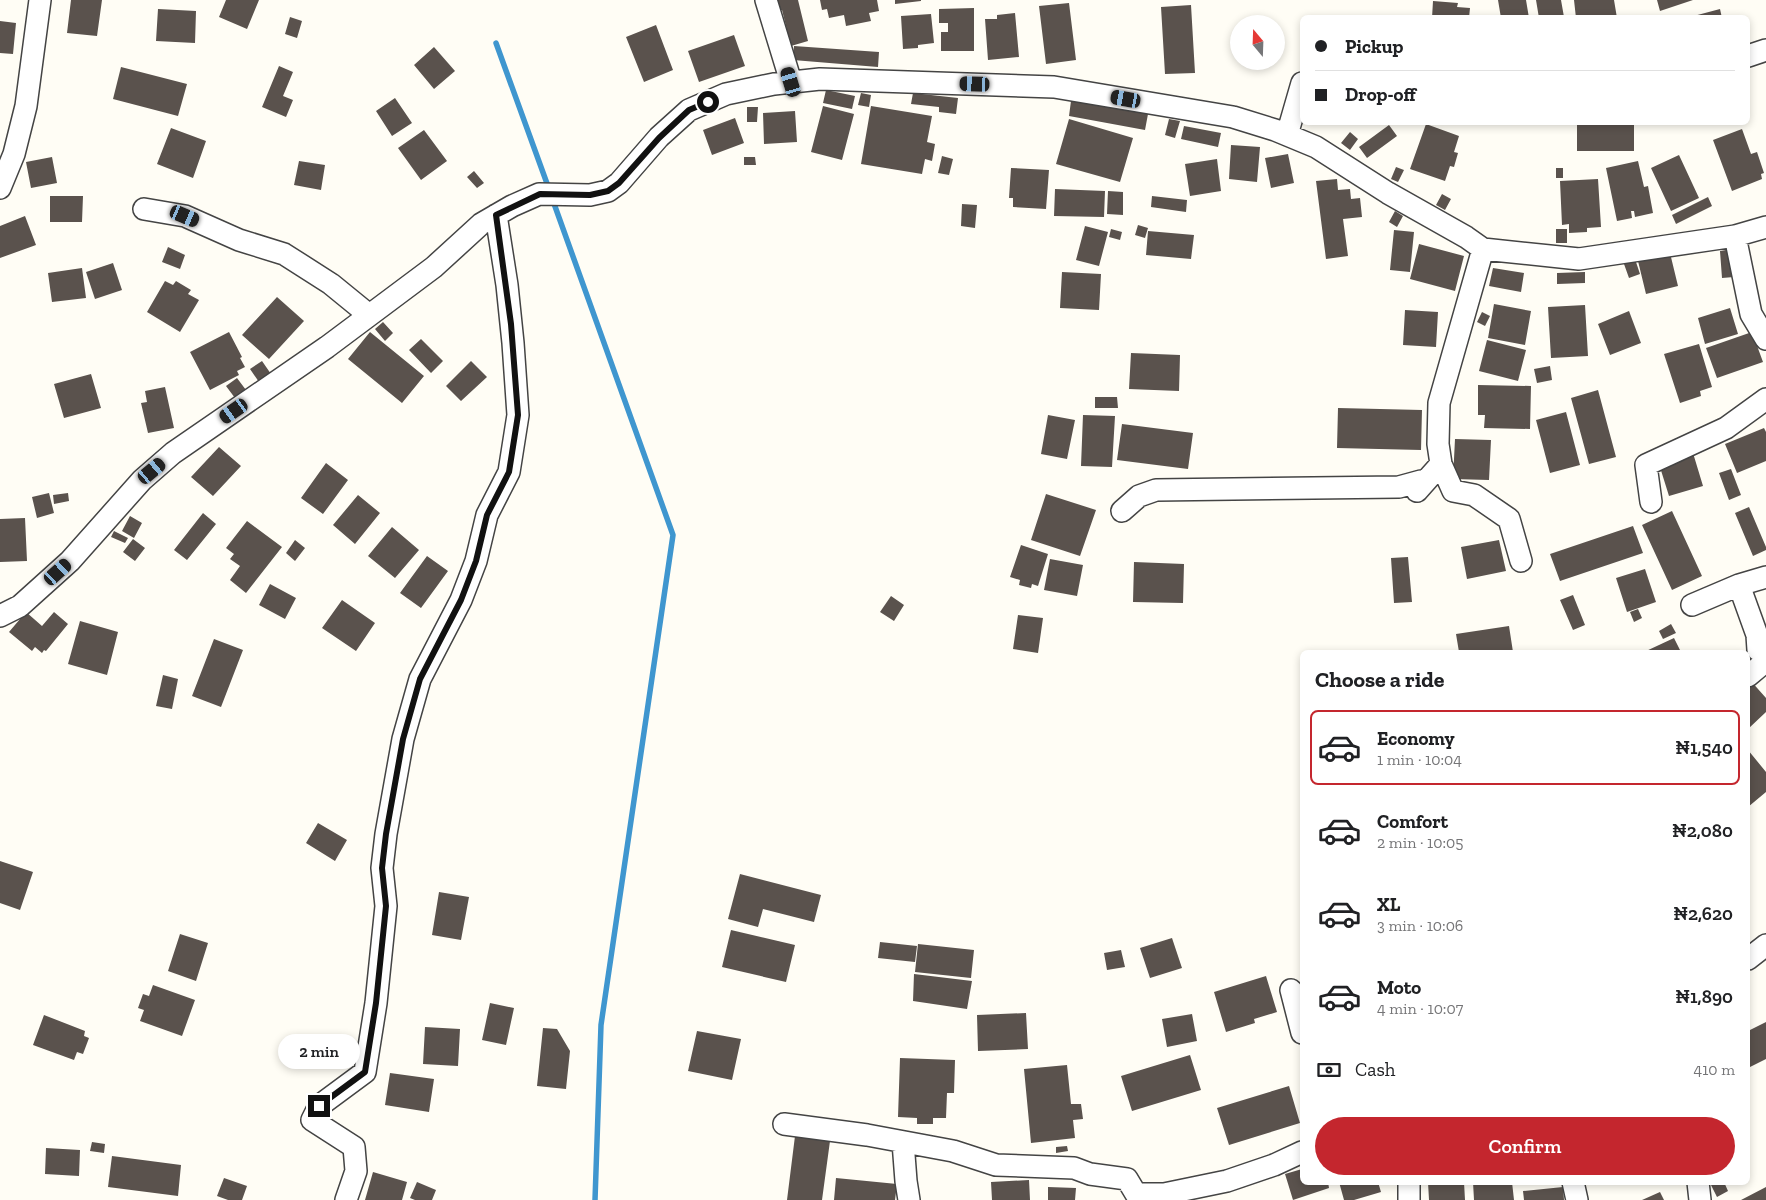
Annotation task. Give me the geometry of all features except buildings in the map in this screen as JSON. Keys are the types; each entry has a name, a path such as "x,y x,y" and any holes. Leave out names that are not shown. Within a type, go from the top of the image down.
{"street":[{"path":"0,188 14,154 26,106 40,0"},
{"path":"766,0 791,82"},
{"path":"1750,55 1766,50"},
{"path":"0,616 20,606 70,561 142,480 173,453 327,347 434,267 481,224 540,194 590,195 608,191 619,183 659,138 689,110 726,94 820,78 1054,87 1233,118 1287,135 1316,148 1483,249 1579,259 1736,236 1766,227"},
{"path":"1287,135 1300,91"},
{"path":"144,209 185,216 239,240 284,254 331,284 369,315"},
{"path":"346,1200 356,1171 354,1147 312,1120 319,1106 365,1072 377,994 386,906 382,868 386,834 403,739 420,679 461,600 476,561 487,515 509,472 518,415 508,295 496,215"},
{"path":"1736,236 1751,314 1766,339"},
{"path":"1483,249 1439,402 1438,444 1441,464 1453,491 1474,496 1509,518 1521,561"},
{"path":"1651,502 1646,465 1726,428 1766,399"},
{"path":"1122,511 1139,496 1156,490 1399,487 1421,481 1416,491 1441,464"},
{"path":"1692,605 1739,585 1766,577"},
{"path":"1739,585 1757,635 1758,650 1766,651"},
{"path":"1750,674 1766,661"},
{"path":"1750,957 1766,945"},
{"path":"1291,990 1300,1025"},
{"path":"784,1124 953,1151 996,1165 1074,1168 1090,1174 1127,1179 1136,1194 1164,1194 1228,1181 1274,1165 1300,1153"},
{"path":"903,1142 909,1200"},
{"path":"1409,1185 1410,1200"},
{"path":"1574,1185 1577,1200"},
{"path":"1698,1185 1700,1200"}],"waterway":[{"path":"496,43 549,189"},
{"path":"552,198 673,535 601,1025 595,1200"}],"route":[{"path":"319,1106 365,1072 376,1003 386,906 382,868 386,834 403,739 420,679 461,600 476,561 487,515 509,472 518,415 507,285 496,215 540,194 567,193 590,195 608,191 619,183 659,138 689,110 708,102"}]}
